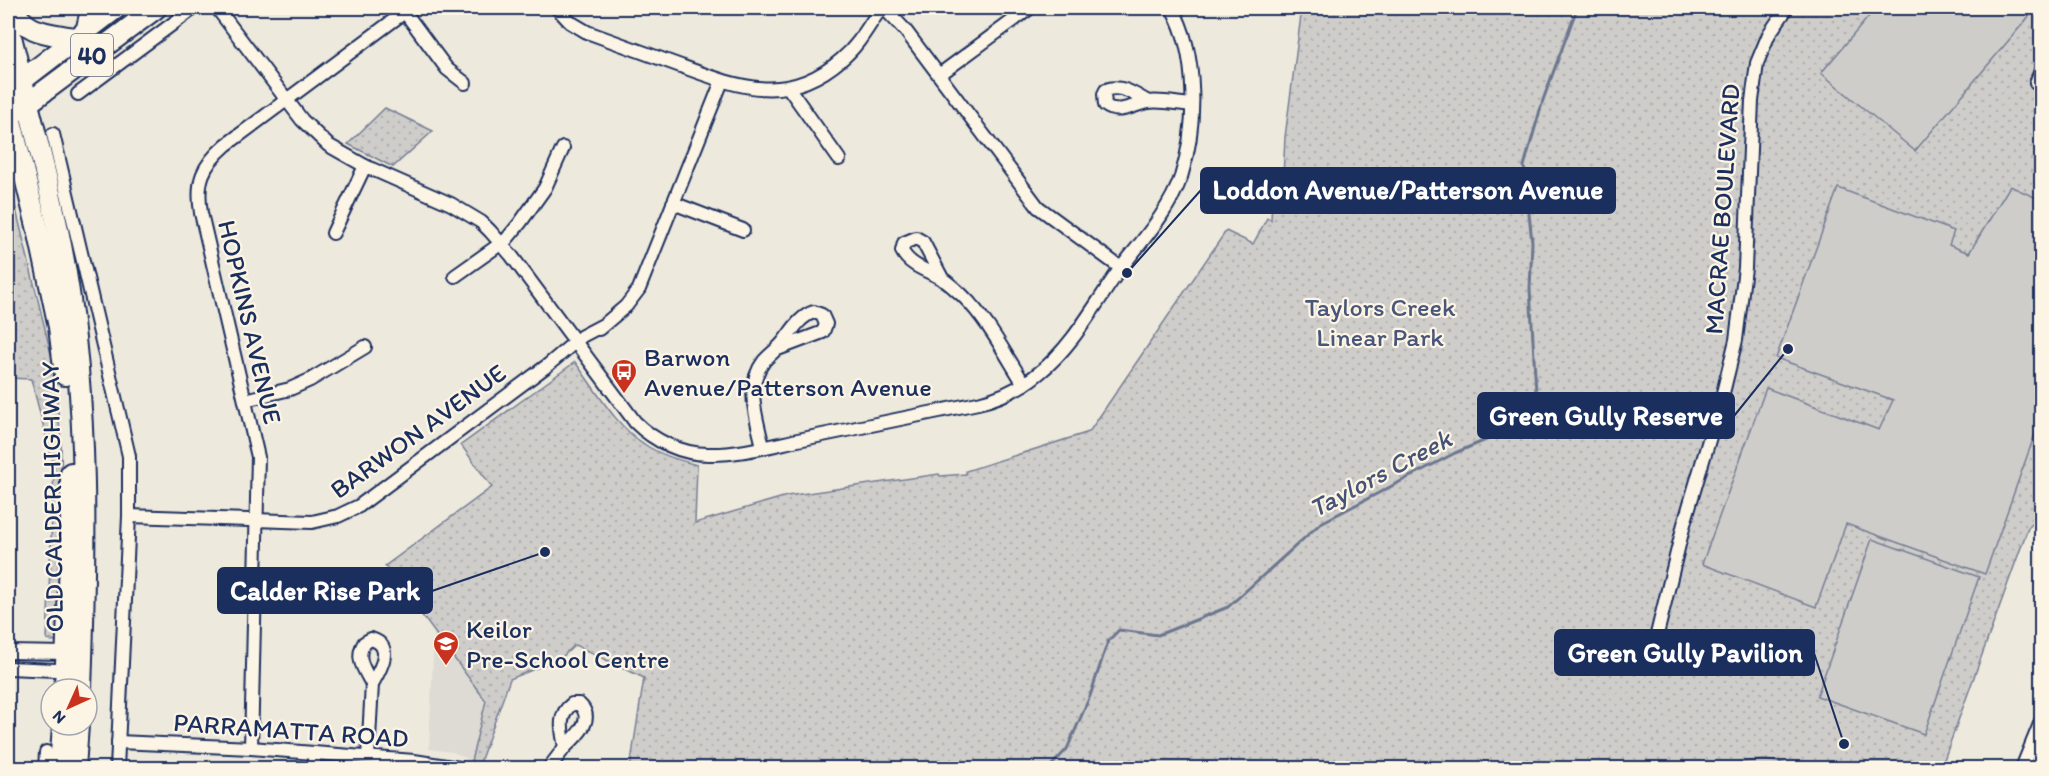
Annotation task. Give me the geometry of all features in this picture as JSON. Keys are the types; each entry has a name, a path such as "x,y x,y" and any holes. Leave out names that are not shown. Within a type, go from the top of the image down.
{"main road":[{"path":"14,8 18,17 31,29 78,35"},
{"name":"40","path":"15,85 116,8"},
{"name":"40","path":"8,114 27,104 156,8"},
{"name":"OLD CALDER HIGHWAY","path":"8,24 15,85 27,104 47,177 58,229 78,373 85,520 72,662 68,677"},
{"name":"OLD CALDER HIGHWAY","path":"8,114 39,234 59,327 68,393 72,662 77,677"},
{"path":"8,161 17,177 33,241 59,327"},
{"path":"60,768 62,737"},
{"path":"75,768 77,737"}],"street":[{"path":"78,35 90,8"},
{"path":"78,94 194,8"},
{"path":"217,8 285,100 328,145 365,166 481,222 501,243 634,422 663,442 692,453 708,454 763,447 978,403 996,398 1040,373 1060,353 1166,207 1178,185 1187,150 1192,105 1189,53 1182,28 1172,8"},
{"path":"557,8 570,22 587,32 722,81 749,88 788,87 817,76 844,58 882,8 895,18 1038,207 1121,268"},
{"path":"939,75 1030,8"},
{"name":"MACRAE BOULEVARD","path":"1650,663 1684,524 1723,393 1736,340 1745,268 1752,101 1757,63 1769,34 1787,8"},
{"path":"407,9 447,69 465,83"},
{"name":"HOPKINS AVENUE","path":"251,748 258,457 201,213 199,186 205,168 216,153 407,9"},
{"path":"2036,83 2042,68"},
{"name":"BARWON AVENUE","path":"129,516 322,521 352,510 626,306 639,290 722,81"},
{"path":"788,87 839,159"},
{"path":"1148,102 1192,105"},
{"path":"53,134 129,456 129,516 117,768"},
{"path":"455,276 501,243 512,232 530,210 552,176 563,148"},
{"path":"333,233 365,166"},
{"path":"673,202 743,230"},
{"path":"943,280 981,317 1024,384"},
{"path":"245,400 310,380 365,347"},
{"path":"763,447 753,402 753,383 764,362 778,349"},
{"path":"8,652 72,662"},
{"path":"8,668 55,670 72,662"},
{"path":"368,757 372,684"},
{"path":"2022,768 2042,719"},
{"name":"PARRAMATTA ROAD","path":"118,742 251,748 434,763 459,768"},
{"path":"549,768 565,747"},
{"path":"45,768 46,752"},
{"path":"313,768 315,753"}],"shaded area":[{"name":"Keilor Pre-School Centre","path":"434,633 486,701 471,761 453,752 429,749"}],"green space":[{"name":"Taylors Creek Linear Park","path":"1302,8 2041,8 2041,516 2028,528 1941,768 630,768 644,678 575,645 561,658 510,679 479,765 471,761 486,701 385,566 492,487 461,445 575,362 606,406 634,436 656,451 697,465 695,523 787,496 939,474 940,476 966,474 966,471 1089,432 1226,231 1253,244 1267,218 1271,220 1272,198 1283,177 1285,137"},
{"path":"1876,8 2023,8 2031,14 1915,151 1821,73"},
{"path":"385,108 433,131 393,167 348,144"},
{"path":"8,181 53,362 61,441 64,627 57,642 47,640 54,466 31,379 8,378"},
{"path":"2010,186 2041,200 2041,417 1985,574 1846,524 1816,607 1702,564 1766,388 1879,430 1893,400 1776,358 1838,188 1954,231 1949,245 1969,253"},
{"path":"1872,539 1979,577 1924,734 1817,696"},
{"path":"1764,760 1800,768 1723,768 1742,762"}],"waterway":[{"name":"Taylors Creek","path":"1049,768 1067,749 1090,696 1108,641 1119,630 1158,635 1228,607 1321,523 1455,453 1524,424 1537,409 1530,289 1532,242 1524,166 1543,100 1577,8"}],"place":[{"name":"Loddon Avenue/Patterson Avenue","path":"1127,273"},
{"name":"Green Gully Reserve","path":"1788,349"},
{"name":"Barwon Avenue/Patterson Avenue","path":"624,395"},
{"name":"Calder Rise Park","path":"545,552"},
{"name":"Keilor Pre-School Centre","path":"446,667"},
{"name":"Green Gully Pavilion","path":"1844,744"}]}
